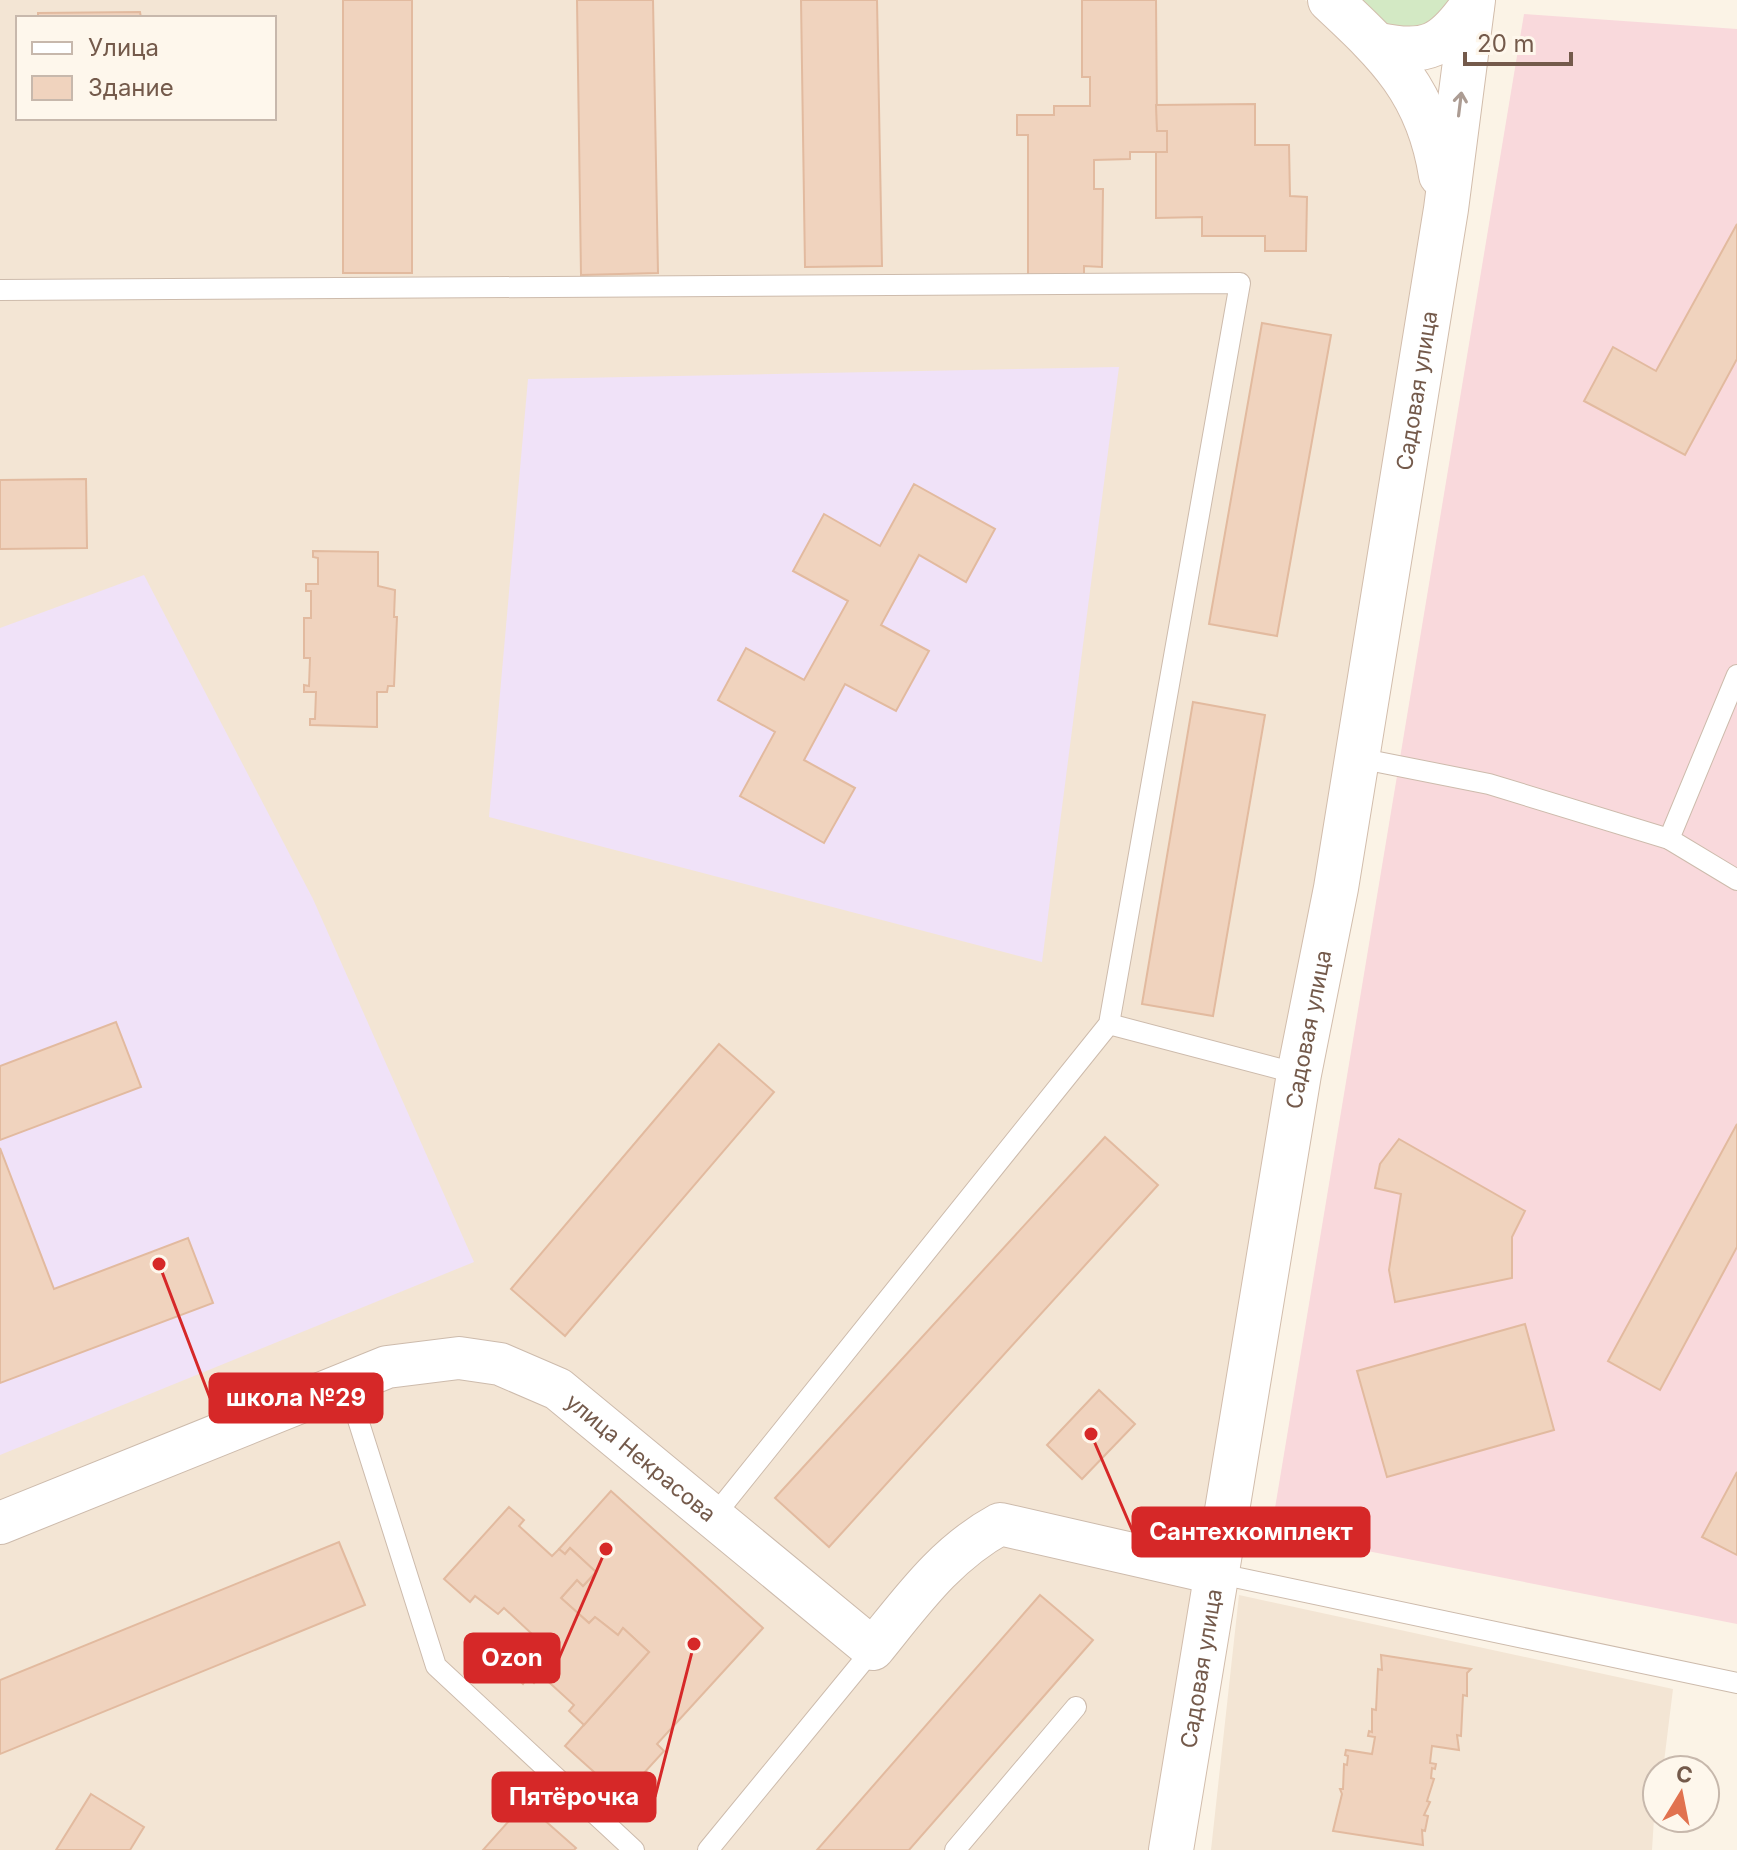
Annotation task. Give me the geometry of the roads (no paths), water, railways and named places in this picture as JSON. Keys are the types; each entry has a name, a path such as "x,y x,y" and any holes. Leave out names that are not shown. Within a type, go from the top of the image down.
{"main road":[{"path":"1330,0 1379,45 1424,106 1438,154 1446,209"},
{"path":"1379,45 1406,51 1428,48 1453,34 1473,3"},
{"name":"Садовая улица","path":"1171,1850 1299,1074 1358,758 1446,209 1473,3"}],"street":[{"name":"улица Некрасова","path":"0,1523 387,1367 459,1358 500,1364 558,1389 873,1649"},
{"path":"873,1649 946,1561 970,1541 1000,1524 1215,1573"}],"lane":[{"path":"0,290 1240,283 1109,1024 714,1516"},
{"path":"1669,839 1737,675"},
{"path":"1358,758 1489,784 1669,839 1737,880"},
{"path":"1109,1024 1299,1074"},
{"path":"347,1385 436,1666 634,1850"},
{"path":"1215,1573 1737,1683"},
{"path":"708,1850 873,1649"},
{"path":"955,1850 1076,1707"}],"place":[{"name":"школа №29","path":"159,1264"},
{"name":"Сантехкомплект","path":"1091,1434"},
{"name":"Ozon","path":"606,1549"},
{"name":"Пятёрочка","path":"694,1644"}]}
